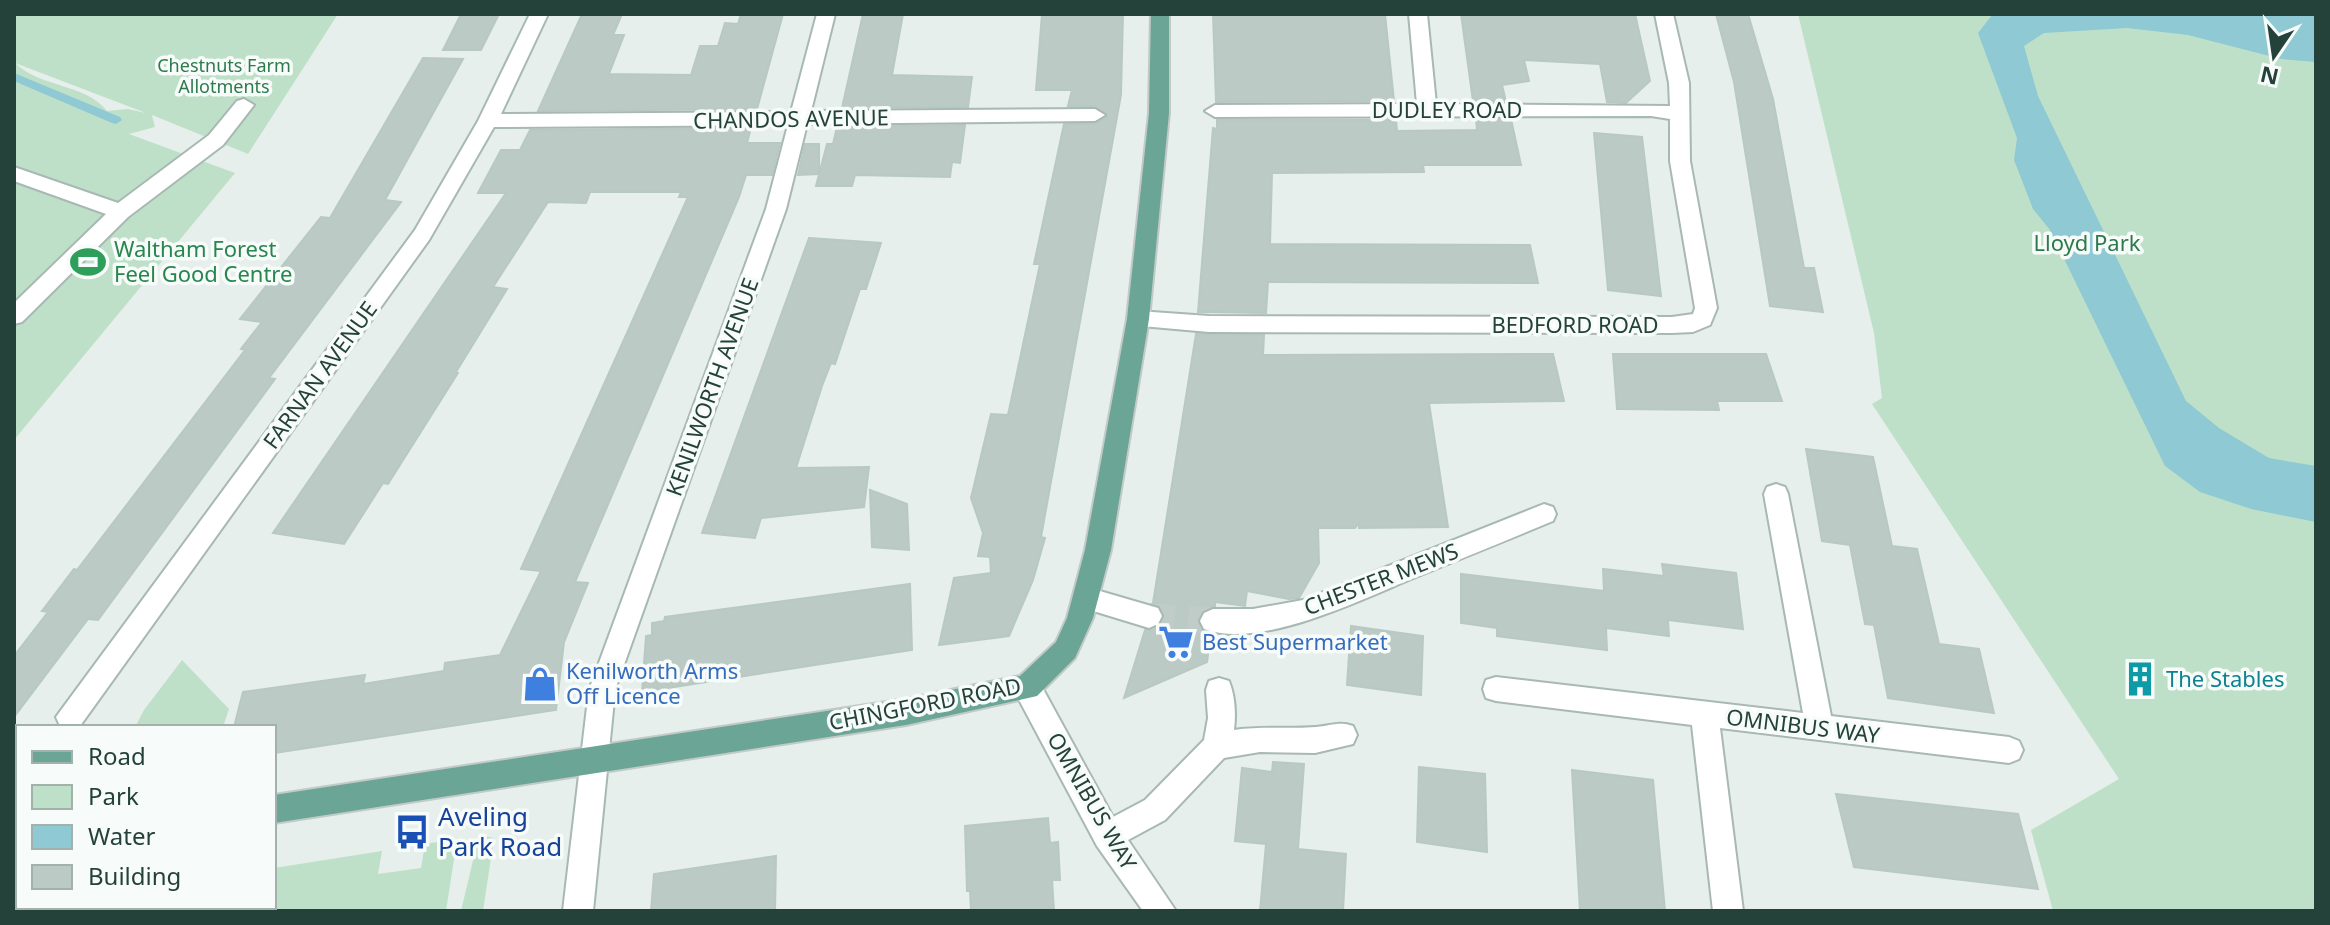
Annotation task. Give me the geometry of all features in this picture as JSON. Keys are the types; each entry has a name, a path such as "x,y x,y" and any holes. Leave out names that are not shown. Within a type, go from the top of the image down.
{"main road":[{"name":"CHINGFORD ROAD","path":"276,809 595,757 906,712 1027,687 1066,650 1086,598 1098,550 1138,319 1159,113 1160,14"}],"street":[{"name":"FARNAN AVENUE","path":"70,717 422,235 488,121 539,14"},
{"name":"KENILWORTH AVENUE","path":"595,757 602,690 776,209 826,14"},
{"path":"1418,14 1427,110"},
{"name":"BEDFORD ROAD","path":"1138,319 1209,324 1693,324 1702,319 1706,308 1680,161 1679,83 1664,14"},
{"path":"14,316 121,212 216,140 244,105"},
{"name":"DUDLEY ROAD","path":"1215,111 1651,110 1680,114"},
{"name":"CHANDOS AVENUE","path":"488,121 1095,115"},
{"path":"14,174 121,212"},
{"path":"1776,494 1820,728"},
{"name":"CHESTER MEWS","path":"1213,621 1253,621 1304,611 1544,514"},
{"path":"1086,598 1149,616"},
{"name":"OMNIBUS WAY","path":"1027,687 1107,836 1161,911"},
{"name":"OMNIBUS WAY","path":"1496,689 2009,750"},
{"path":"1107,836 1155,810 1217,746 1222,718 1219,690"},
{"name":"OMNIBUS WAY","path":"1705,715 1728,911"},
{"path":"1217,746 1260,739 1315,740 1343,735"},
{"path":"578,911 595,757"}],"green space":[{"name":"Chestnuts Farm Allotments","path":"14,14 338,14 248,154 152,115 155,127 129,134 235,173 14,440","holes":["15,63 146,113 128,109 107,111 87,95 37,77"]},
{"name":"Lloyd Park","path":"1798,14 2316,14 2316,911 2053,911 2031,830 2119,779 1872,404 1882,398 1874,333"},
{"path":"182,660 229,709 224,725 136,725"},
{"path":"479,835 494,838 483,911 461,911"},
{"path":"444,841 452,847 454,859 446,911 91,911 276,909 276,868 382,851 378,874 421,868 425,844"}],"water":[{"path":"2316,14 2316,62 2281,59 2188,35 2127,28 2044,33 2024,46 2038,96 2186,401 2219,428 2269,458 2316,466 2316,522 2251,509 2200,492 2165,466 2050,230 2033,209 2014,160 2017,138 1978,33 1992,15"}],"building":[{"path":"461,14 499,14 481,50 443,50"},
{"path":"582,14 622,14 613,35 624,35 609,74 691,75 700,46 718,46 725,23 738,24 741,14 783,14 757,109 538,111"},
{"path":"863,14 903,14 892,75 972,77 968,107 842,108"},
{"path":"1042,14 1123,14 1121,95 1041,537 1045,538 1033,580 1009,636 939,645 954,578 991,573 990,557 978,556 983,533 971,498 991,414 1008,415 1040,264 1034,264 1064,124 1095,124 1108,116 1095,106 1068,106 1072,90 1036,90"},
{"path":"1213,14 1385,14 1394,101 1216,102"},
{"path":"1461,14 1635,14 1650,81 1626,103 1607,102 1600,64 1524,60 1529,81 1502,85 1506,102 1473,101"},
{"path":"1716,14 1748,14 1773,99 1804,268 1814,268 1823,312 1770,306 1734,82"},
{"path":"423,58 463,59 385,200 401,202 269,378 275,379 98,620 88,619 14,717 14,656 48,612 42,611 74,569 77,570 245,350 241,349 262,322 240,319 321,217 330,218"},
{"path":"1476,119 1511,119 1521,165 1423,165 1424,172 1272,173 1270,244 1530,245 1538,283 1268,282 1266,313 1198,312 1213,128 1217,129 1217,120 1396,120 1397,131 1477,130"},
{"path":"965,125 960,163 952,162 950,177 855,175 852,186 816,186 827,144 833,144 837,127"},
{"path":"751,128 747,143 780,143 772,175 746,175 575,582 588,583 564,642 556,710 276,753 276,725 235,725 243,692 365,675 363,684 444,671 445,663 500,655 541,571 521,569 688,197 679,197 681,192 590,192 586,203 548,202 493,287 507,289 458,373 388,484 383,483 344,544 273,533 506,193 478,193 501,150 520,150 530,130"},
{"path":"1594,133 1642,137 1661,296 1608,290"},
{"path":"805,144 819,144 819,174 798,175"},
{"path":"809,238 881,243 866,289 860,289 835,364 831,363 822,386 796,468 869,467 864,507 761,518 755,538 702,533"},
{"path":"1196,334 1264,335 1263,355 1553,354 1564,401 1429,403 1448,527 1359,528 1359,523 1355,528 1318,528 1319,563 1299,598 1247,591 1245,606 1215,602 1215,606 1201,612 1197,620 1201,630 1211,634 1207,662 1124,698 1145,630 1159,627 1165,617 1161,607 1153,603"},
{"path":"1613,354 1766,354 1782,401 1717,401 1719,410 1617,409"},
{"path":"1806,449 1873,457 1892,546 1917,549 1939,644 1979,649 1994,713 1888,698 1874,625 1865,624 1850,545 1822,541"},
{"path":"870,490 907,504 909,550 872,547"},
{"path":"1662,564 1736,573 1743,629 1668,620 1669,636 1606,628 1607,650 1497,636 1497,628 1461,623 1461,574 1604,591 1603,569 1664,576"},
{"path":"910,584 912,650 642,692 646,636 652,635 652,623 664,621 665,617"},
{"path":"1351,626 1423,636 1421,695 1347,685"},
{"path":"1273,762 1304,764 1298,849 1346,854 1343,911 1260,911 1266,844 1235,841 1242,768 1272,772"},
{"path":"1419,767 1485,774 1487,852 1417,842"},
{"path":"1572,770 1653,780 1665,911 1580,911"},
{"path":"1836,794 2018,814 2038,889 1854,867"},
{"path":"1048,818 1050,843 1058,842 1060,880 1052,880 1054,911 971,911 970,891 967,891 965,826"},
{"path":"776,856 775,911 651,911 654,874"}],"waterway":[{"path":"14,77 116,120"}],"tunnel":[{"path":"1149,616 1213,621"}],"place":[{"name":"Waltham Forest Feel Good Centre","path":"88,262"},
{"name":"Best Supermarket","path":"1176,642"},
{"name":"The Stables","path":"2140,679"},
{"name":"Kenilworth Arms Off Licence","path":"540,684"},
{"name":"Aveling Park Road","path":"412,832"}]}
